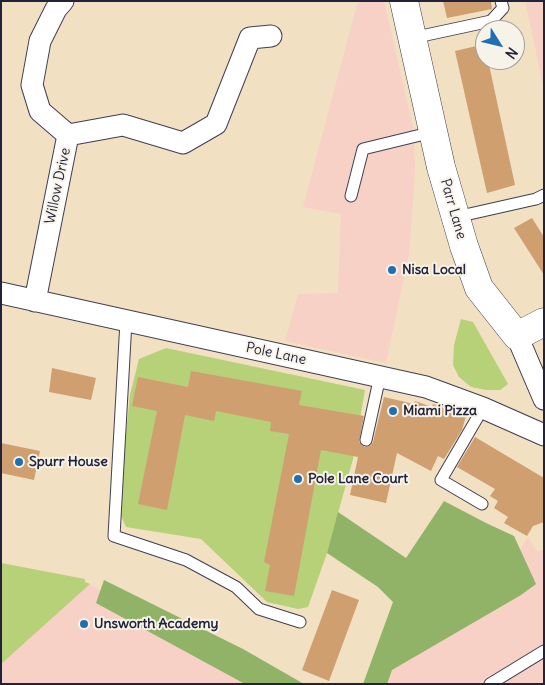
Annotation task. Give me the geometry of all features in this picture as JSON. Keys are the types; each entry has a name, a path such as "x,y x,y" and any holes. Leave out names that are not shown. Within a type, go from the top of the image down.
{"street":[{"name":"Willow Drive","path":"35,301 68,136 40,111 32,85 40,41 56,9 63,1"},
{"name":"Parr Lane","path":"404,1 441,167 479,288 517,336 544,399"},
{"path":"68,136 123,125 183,142 216,124 250,38 271,36"},
{"name":"Pole Lane","path":"1,294 426,387 483,408 544,435"},
{"path":"517,336 544,322"}],"lane":[{"path":"412,38 491,21 503,8 501,1"},
{"path":"351,196 363,149 433,132"},
{"path":"456,217 536,199 544,195"},
{"path":"126,321 114,536 186,560 236,587 259,609 300,622"},
{"path":"366,440 380,376"},
{"path":"482,504 442,480 483,408"},
{"path":"490,684 544,651"}],"shaded area":[{"path":"358,1 384,1 414,132 415,174 409,254 386,363 285,341 298,294 338,293 341,214 303,207"},
{"path":"525,1 544,1 544,91 533,37"},
{"path":"528,537 537,552 544,549 544,684 386,684 410,604 513,561"},
{"name":"Unsworth Academy","path":"1,563 85,579 85,582 136,610 280,684 1,684"}],"green space":[{"path":"461,319 473,322 508,384 500,390 471,387 459,377 453,365 454,345"},
{"path":"166,348 365,390 353,459 327,553 308,607 298,609 267,602 201,539 126,527 118,509 130,395 139,359"},
{"path":"444,501 514,536 536,584 521,595 392,670 387,684 363,684 393,602 378,587 327,553 338,512 406,558"},
{"path":"1,563 85,579 85,582 90,584 1,664"},
{"path":"104,580 243,649 304,684 245,684 96,603"}],"building":[{"path":"443,1 491,1 492,9 447,18"},
{"path":"475,46 475,70 490,70 515,185 487,193 455,51"},
{"path":"532,218 544,237 544,275 514,228"},
{"path":"52,368 96,378 91,400 49,392"},
{"name":"Pole Lane Court","path":"191,371 302,391 299,405 364,416 359,442 365,447 373,442 384,397 414,404 415,401 432,407 433,404 466,416 462,430 444,459 438,456 431,471 397,453 386,503 350,495 358,457 321,450 294,596 265,591 270,565 264,562 289,434 270,431 271,422 216,411 214,421 185,415 167,510 138,504 157,411 132,406 138,377 188,387"},
{"path":"475,437 544,478 544,522 533,526 527,536 504,523 508,517 494,508 498,501 490,496 495,489 457,467"},
{"name":"Spurr House","path":"1,443 40,451 34,480 1,473"},
{"path":"332,590 359,600 329,681 302,670"}],"place":[{"name":"Nisa Local","path":"392,270"},
{"name":"Miami Pizza","path":"393,411"},
{"name":"Spurr House","path":"19,462"},
{"name":"Pole Lane Court","path":"298,479"},
{"name":"Unsworth Academy","path":"84,624"}]}
